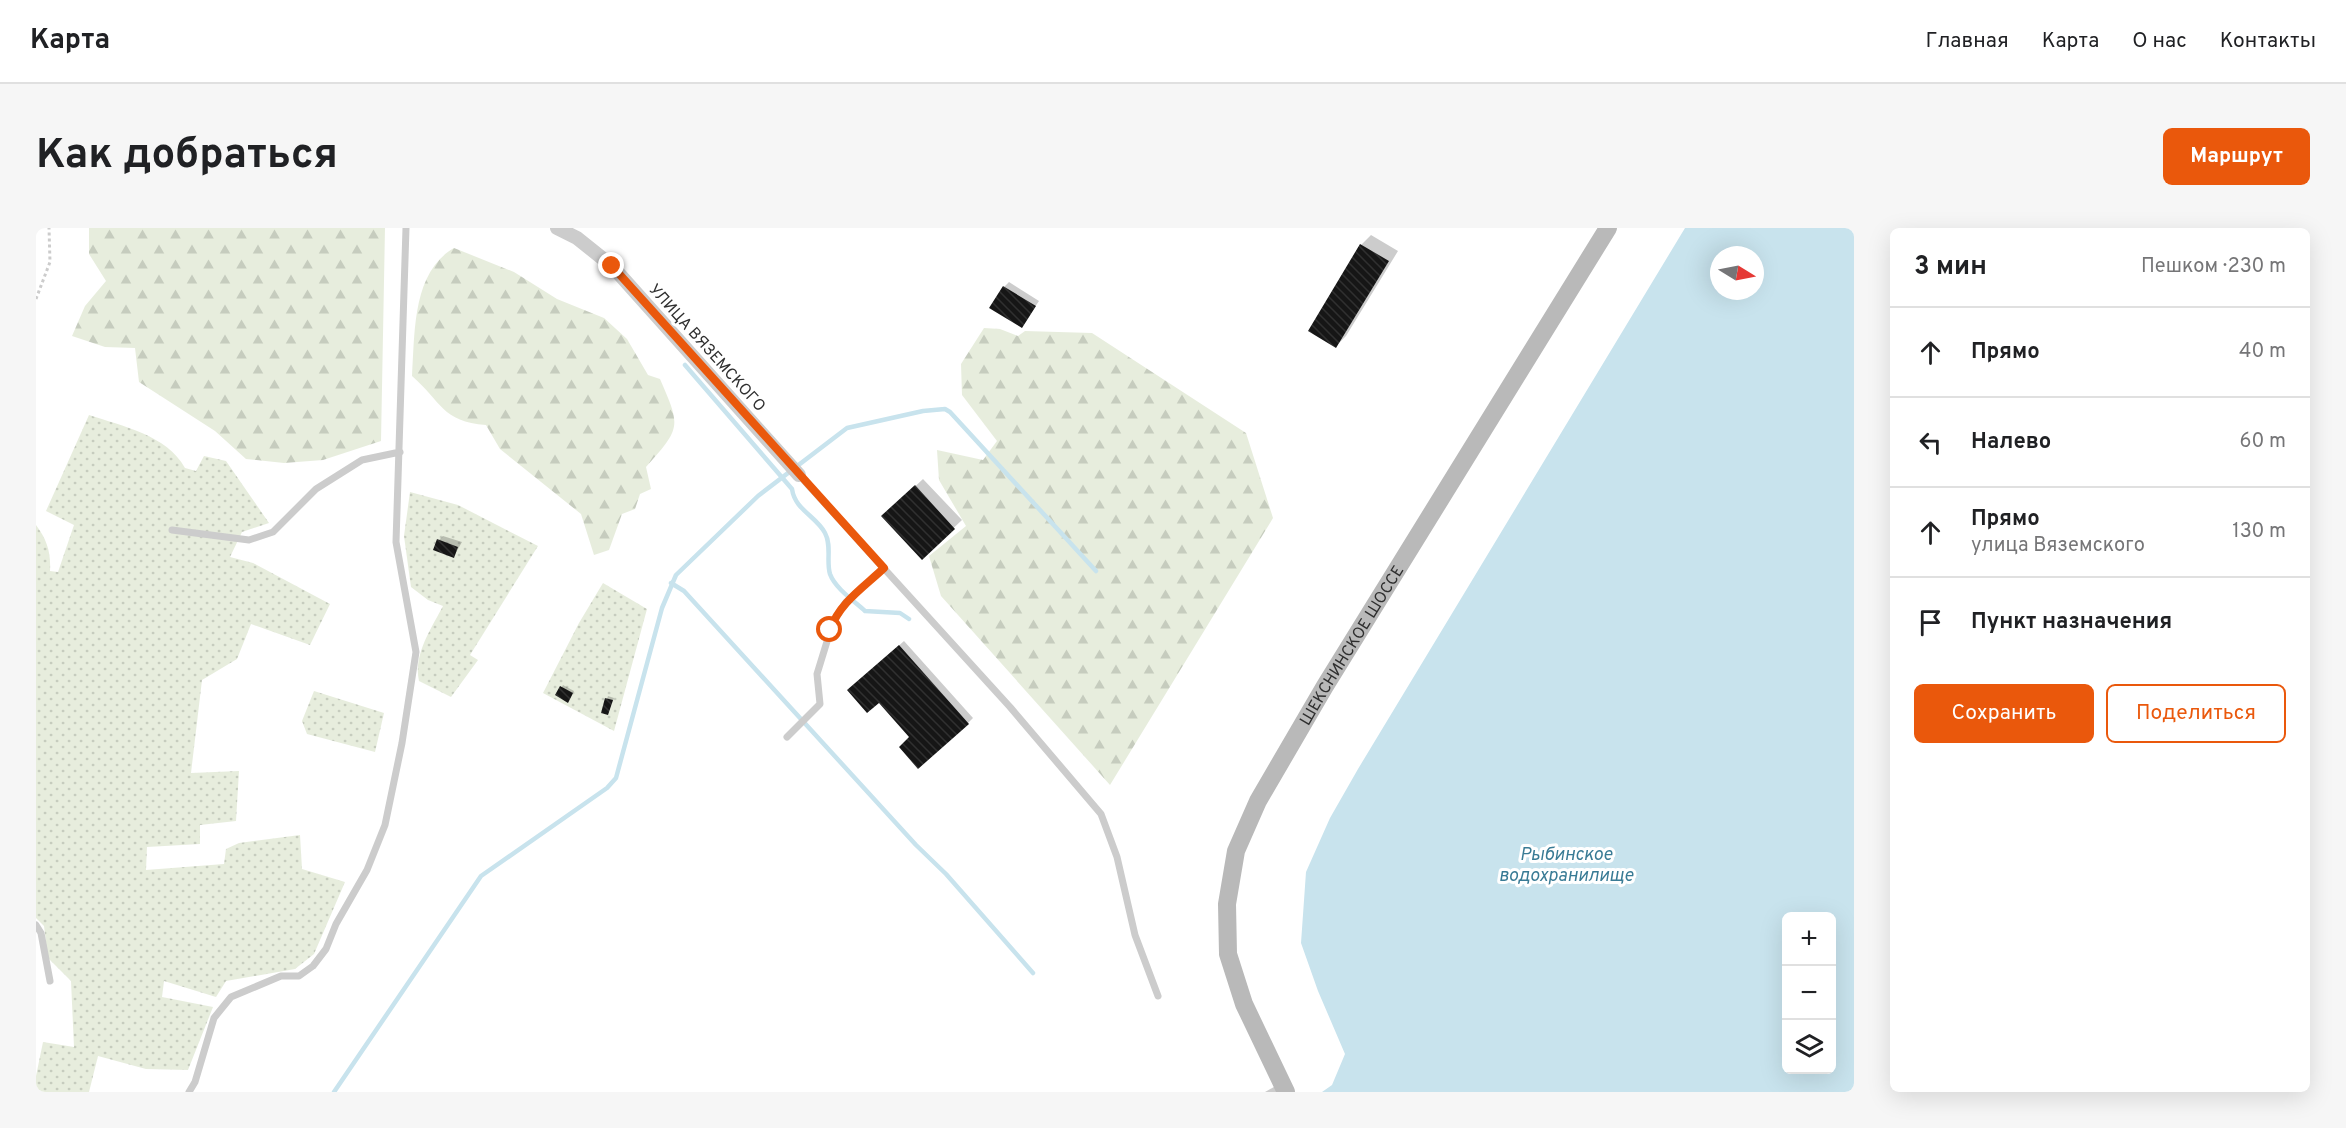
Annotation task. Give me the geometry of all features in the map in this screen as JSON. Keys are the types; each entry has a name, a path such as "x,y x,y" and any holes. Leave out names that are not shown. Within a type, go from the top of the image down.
{"main road":[{"name":"ШЕКСНИНСКОЕ ШОССЕ","path":"1282,1084 1244,1004 1228,954 1227,904 1236,851 1258,801 1325,686 1608,228"}],"street":[{"name":"УЛИЦА ВЯЗЕМСКОГО","path":"557,228 588,246 612,266 799,475"}],"lane":[{"path":"189,1092 195,1082 214,1018 231,997 281,976 299,976 313,966 326,949 336,924 367,870 385,825 402,743 416,652 396,542 406,228"},
{"path":"172,530 249,540 273,532 316,489 362,460 400,452"},
{"path":"799,475 1025,725 1101,814 1117,857 1135,935 1158,996"},
{"path":"787,737 820,704 817,674 837,615 846,602 884,568"},
{"path":"36,925 41,933 50,981"}],"path":[{"path":"36,299 50,262 49,228"}],"green space":[{"path":"89,228 385,228 381,441 323,460 284,463 246,459 215,431 139,382 135,348 105,347 72,336 85,306 106,281 89,254"},
{"path":"454,248 514,272 557,299 604,318 627,339 648,375 660,379 672,408 674,426 666,444 646,467 651,489 640,494 635,509 622,514 609,550 594,555 581,514 500,449 486,425 460,420 451,415 412,376 418,305 423,288 430,272 440,259"},
{"path":"984,328 1000,329 1018,336 1025,331 1092,333 1246,433 1273,518 1110,785 941,596 929,556 966,526 939,480 937,450 983,460 997,441 962,395 961,364"},
{"path":"89,415 143,433 167,447 185,468 196,471 204,456 226,461 269,523 242,532 230,557 253,563 330,604 310,645 251,624 237,659 202,680 191,773 239,771 236,821 200,825 200,844 147,847 146,870 224,864 226,849 239,843 300,835 302,869 345,882 314,954 295,969 226,981 216,997 164,981 162,997 213,1007 188,1070 146,1069 98,1056 89,1092 36,1092 36,1076 43,1042 74,1047 71,981 48,958 44,926 36,918 36,525 48,546 50,571 58,572 74,525 46,511"},
{"path":"410,492 458,505 538,546 470,655 478,660 451,697 419,681 421,652 443,606 428,600 411,587 404,536"},
{"path":"603,583 647,609 614,731 543,693 579,623"},
{"path":"314,691 384,713 375,752 307,734 302,721"}],"water":[{"name":"Рыбинское водохранилище","path":"1685,228 1854,228 1854,1092 1322,1092 1332,1085 1345,1054 1318,991 1301,943 1306,872 1330,818"}],"building":[{"path":"1360,244 1389,261 1336,348 1308,331"},
{"path":"1003,286 1036,306 1022,328 989,308"},
{"path":"915,485 955,529 922,560 881,516"},
{"path":"437,539 458,547 454,558 433,550"},
{"path":"899,645 969,724 918,769 899,747 909,737 879,703 867,713 847,690"},
{"path":"560,686 573,693 568,703 555,695"},
{"path":"605,698 613,700 608,715 601,713"}],"waterway":[{"path":"685,365 792,489 801,508 821,527 828,543 830,574 840,589 865,611 900,613 909,619"},
{"path":"334,1092 481,876 607,788 616,778 662,608 676,575 758,496 847,428 923,411 945,409 1096,571"},
{"path":"671,583 684,591 916,845 946,874 1033,973"}],"route":[{"path":"612,266 884,568 846,602 830,630"}]}
